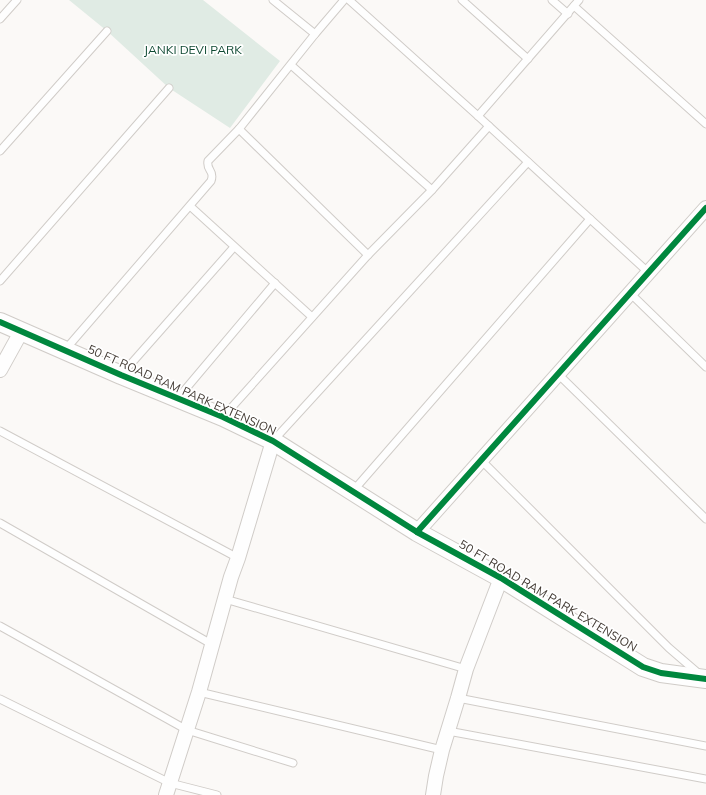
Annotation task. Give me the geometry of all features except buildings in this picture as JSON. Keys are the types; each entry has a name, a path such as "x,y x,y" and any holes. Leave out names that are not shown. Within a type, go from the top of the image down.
{"street":[{"path":"417,532 630,294 704,214"},
{"name":"50 FT ROAD RAM PARK EXTENSION","path":"0,322 121,375 223,417 273,441 417,532 501,578 643,667 661,673 705,679"},
{"path":"0,370 21,332"},
{"path":"168,789 199,692 231,577 273,441"},
{"path":"433,795 442,750 466,669 501,578"}],"lane":[{"path":"0,19 17,0"},
{"path":"273,0 315,34"},
{"path":"65,350 211,181 213,176 207,165 208,161 240,129 315,34 344,0"},
{"path":"350,0 649,273"},
{"path":"462,0 528,59"},
{"path":"552,0 568,14"},
{"path":"478,116 577,3 706,124"},
{"path":"0,151 107,32"},
{"path":"291,65 432,190"},
{"path":"0,281 169,88"},
{"path":"223,417 368,255 432,190 489,126"},
{"path":"240,129 368,255"},
{"path":"273,441 528,162"},
{"path":"190,206 312,317"},
{"path":"353,491 590,219"},
{"path":"121,375 234,247"},
{"path":"177,398 275,284"},
{"path":"630,294 706,367"},
{"path":"558,374 706,519"},
{"path":"0,431 238,558"},
{"path":"482,461 669,648 705,679"},
{"path":"0,523 213,645"},
{"path":"225,599 466,669"},
{"path":"0,626 187,730 293,762"},
{"path":"199,692 442,750"},
{"path":"458,698 706,746"},
{"path":"0,699 168,789 217,795"},
{"path":"448,731 706,779"}],"green space":[{"name":"JANKI DEVI PARK","path":"69,0 203,0 280,61 230,128 169,88 107,31"}],"cycle path":[{"path":"417,532 706,208"},
{"path":"0,322 121,375 223,417 273,441 417,532 501,578 643,667 661,673 706,679"}]}
